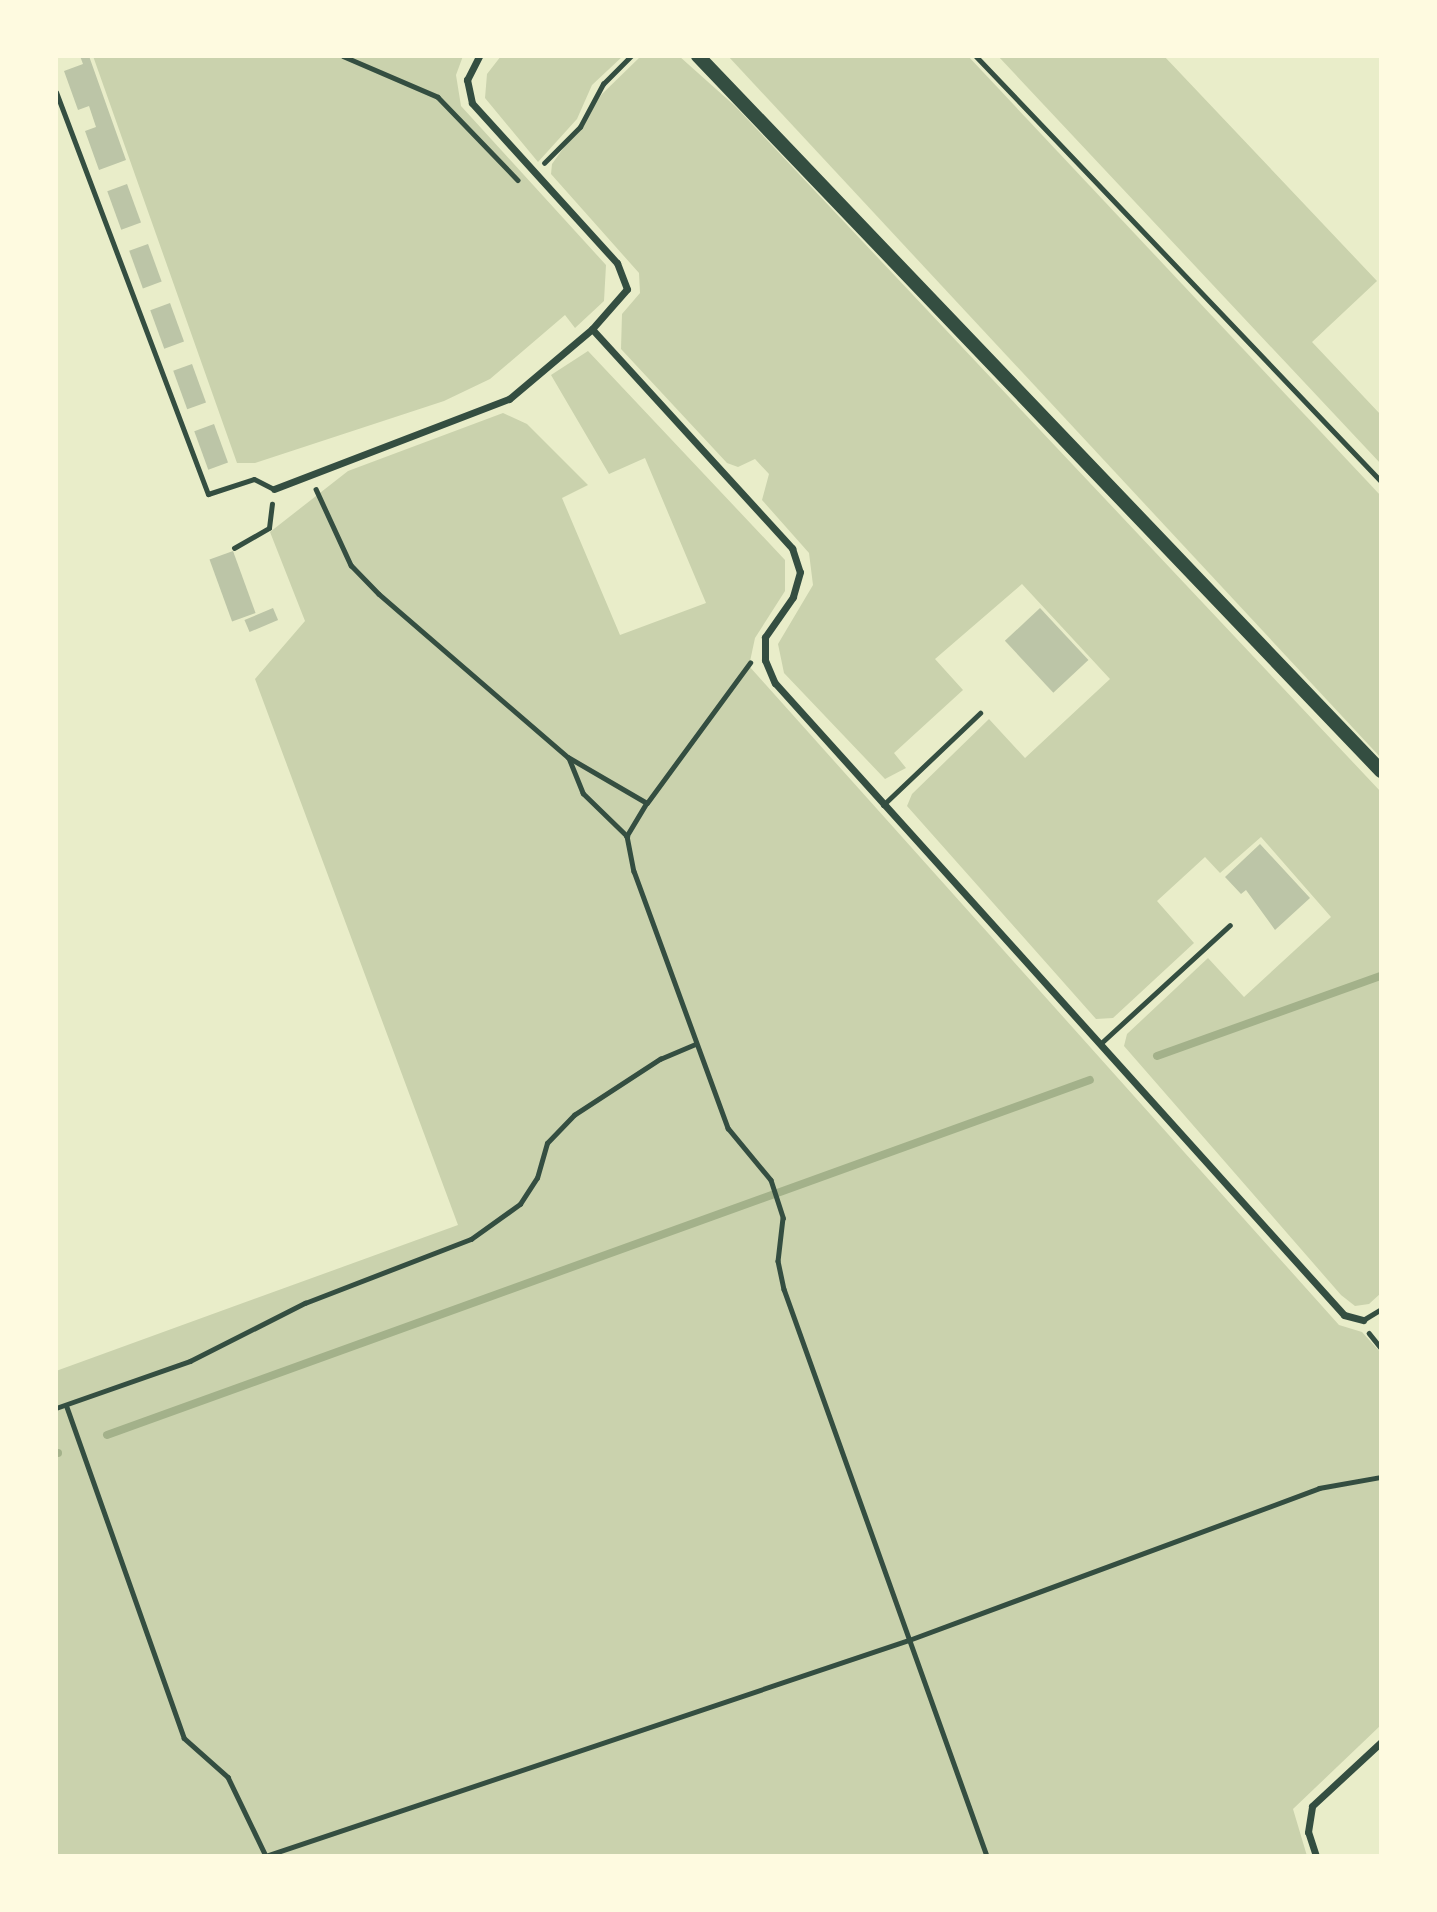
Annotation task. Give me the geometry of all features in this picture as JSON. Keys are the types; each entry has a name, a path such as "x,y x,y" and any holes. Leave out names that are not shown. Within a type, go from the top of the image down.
{"main road":[{"path":"698,56 710,62 1381,771"}],"street":[{"path":"274,489 489,410 592,329 622,299 625,275 472,103 467,80 480,56"},
{"path":"592,329 792,548 800,572 793,597 765,638 765,660 775,683 1344,1315 1363,1320"},
{"path":"1316,1856 1308,1832 1312,1806 1381,1742"}],"lane":[{"path":"56,92 208,494 254,479 274,489"},
{"path":"883,806 980,713"},
{"path":"1100,1044 1230,925"},
{"path":"1363,1320 1381,1310"}],"path":[{"path":"343,56 438,97 513,177 521,182 534,173 580,127 603,84 631,56"},
{"path":"976,56 1381,481"},
{"path":"310,476 351,565 568,757 647,803"},
{"path":"234,548 269,528 274,489"},
{"path":"627,836 647,803 747,664 765,660"},
{"path":"568,757 583,793 627,836 695,1044 728,1128 765,1169 774,1189 780,1205 784,1289 987,1856"},
{"path":"56,1408 67,1407 191,1361 305,1303 471,1239 520,1204 537,1178 547,1143 575,1115 660,1059 695,1044"},
{"path":"67,1407 184,1738 228,1777 266,1856 909,1640 1319,1488 1381,1477"}],"green space":[{"path":"93,56 463,56 456,75 461,106 606,265 604,301 575,328 565,315 490,379 444,401 255,463 237,463"},
{"path":"501,56 623,56 592,85 577,119 538,162 485,98 487,74"},
{"path":"641,56 679,56 735,106 1381,792 1381,1293 1369,1304 1355,1306 1341,1295 1124,1046 1127,1034 1208,958 1244,997 1331,917 1261,837 1220,873 1205,857 1157,901 1194,943 1113,1018 1096,1019 907,806 912,794 989,719 1025,758 1110,679 1022,584 935,659 963,690 894,753 906,768 885,779 784,673 778,644 813,585 809,553 762,500 769,474 755,459 738,467 727,463 621,349 622,314 640,293 639,273 551,174 552,164 602,94"},
{"path":"728,56 968,56 1381,496 1381,758"},
{"path":"998,56 1164,56 1377,281 1312,342 1381,415 1381,464"},
{"path":"588,351 785,560 785,591 755,638 749,666 1339,1325 1362,1332 1381,1353 1381,1725 1293,1809 1307,1856 56,1856 56,1371 458,1225 255,679 305,621 270,532 348,471 503,413 527,424 588,485 562,498 620,635 706,603 645,458 609,474 551,375"}],"building":[{"path":"80,56 89,56 126,160 99,170 85,131 96,127 89,106 78,110 64,71 83,64"},
{"path":"127,184 141,223 121,230 107,191"},
{"path":"148,244 162,282 143,288 129,251"},
{"path":"170,303 184,342 164,349 150,310"},
{"path":"192,364 206,403 187,409 173,371"},
{"path":"214,424 228,463 208,470 194,431"},
{"path":"233,551 256,613 232,622 210,560"},
{"path":"273,608 278,620 250,632 244,620"},
{"path":"1040,608 1088,660 1053,693 1005,641"},
{"path":"1260,844 1310,898 1275,930 1246,890 1241,894 1225,877"}],"waterway":[{"path":"1157,1056 1381,976"},
{"path":"107,1435 1090,1080"}]}
